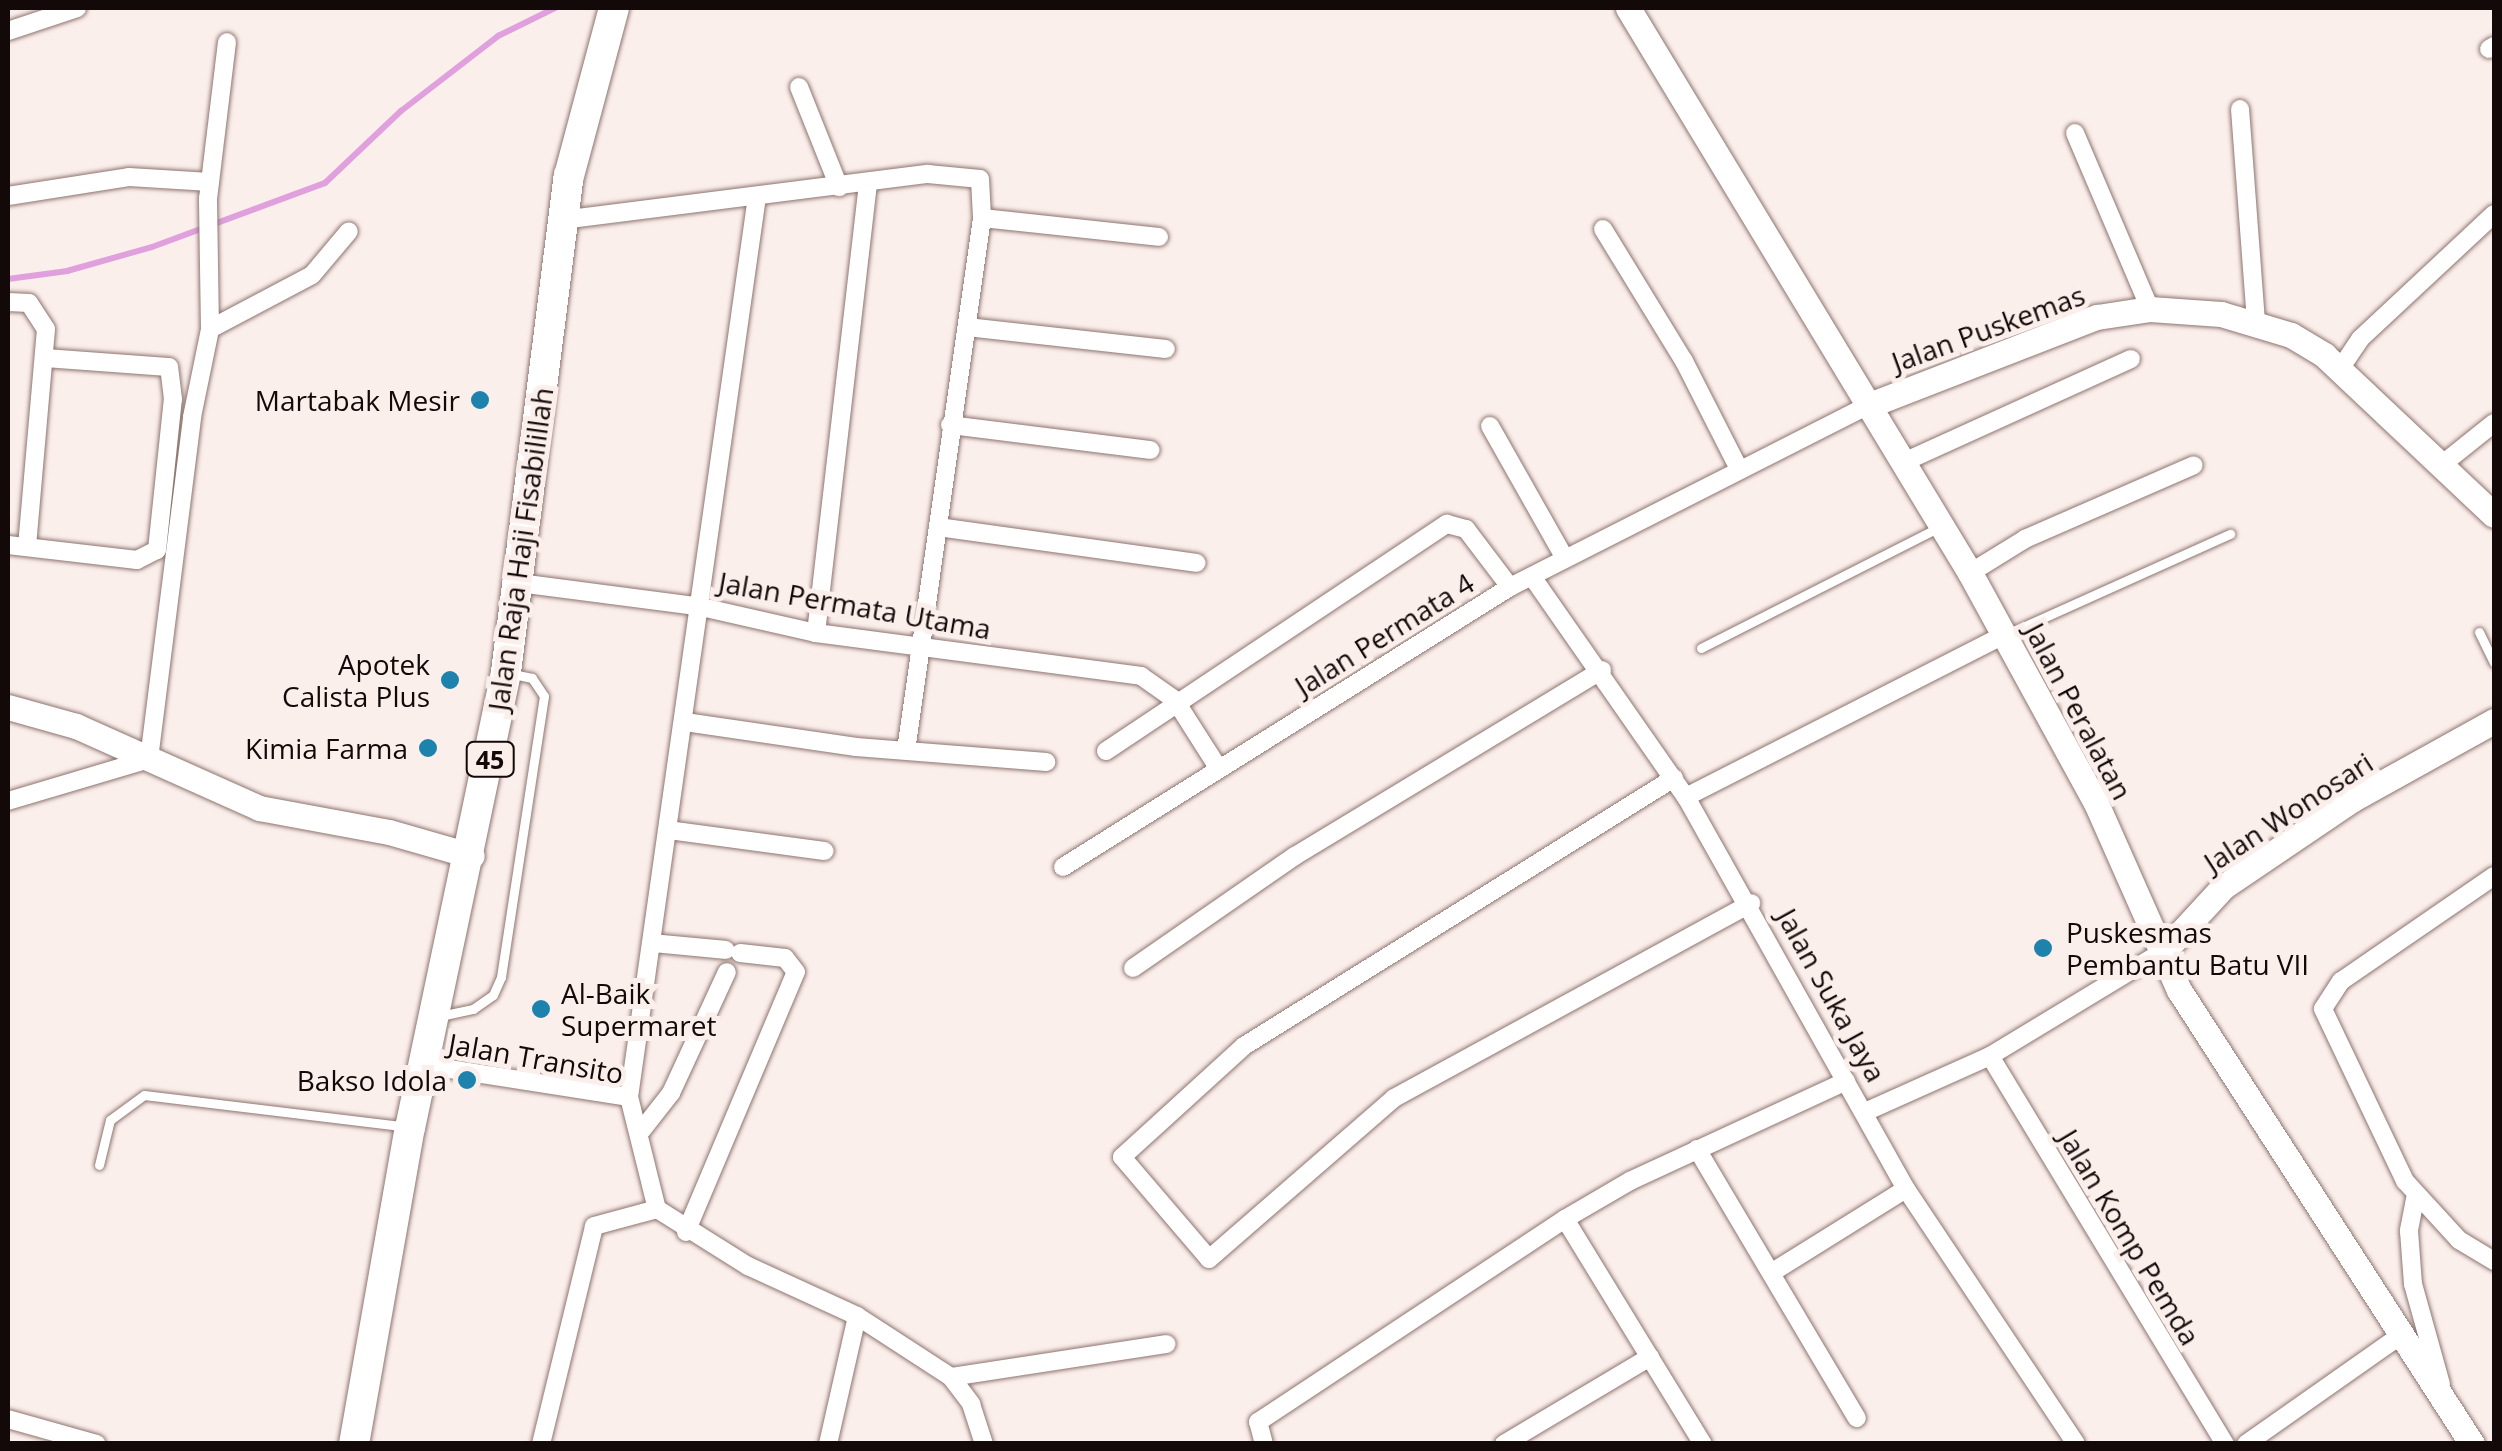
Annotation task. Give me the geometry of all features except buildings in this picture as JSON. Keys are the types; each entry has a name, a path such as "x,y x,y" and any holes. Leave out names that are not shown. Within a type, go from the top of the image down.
{"main road":[{"name":"Jalan Raja Haji Fisabilillah","path":"354,1444 410,1128 472,856 506,672 562,220 593,70 614,8"}],"street":[{"path":"8,31 77,8"},
{"name":"Jalan Peralatan","path":"1628,8 1746,194 1970,573 2096,802 2179,990 2472,1444"},
{"path":"150,759 192,417 210,328 210,182 227,42"},
{"path":"799,87 839,186"},
{"path":"2240,109 2256,322"},
{"path":"2075,133 2150,309"},
{"path":"562,220 868,183 974,175 984,188 950,424 924,647 906,751"},
{"path":"8,196 129,177 210,182"},
{"path":"816,633 868,183"},
{"path":"629,1098 757,196"},
{"path":"2340,368 2360,339 2494,214"},
{"path":"982,218 1160,237"},
{"path":"1603,228 1684,361 1740,469"},
{"path":"210,328 312,275 349,231"},
{"path":"8,302 29,303 42,315 47,358 17,545 138,560 154,556 159,540 174,380 169,368 47,358"},
{"name":"Jalan Puskemas","path":"1510,587 1868,406 2062,327 2150,309 2256,322 2290,335 2340,368 2444,463 2494,515"},
{"path":"967,327 1166,349"},
{"path":"1906,461 2085,374 2131,359"},
{"path":"2444,463 2494,423"},
{"path":"950,424 1150,450"},
{"path":"1490,426 1564,557"},
{"path":"1970,573 2025,539 2194,465"},
{"name":"Jalan Permata 4","path":"1063,867 1510,587 1466,529 1447,524 1174,700 1106,751"},
{"path":"938,527 1197,562"},
{"name":"Jalan Suka Jaya","path":"1533,578 1602,670 1686,796 1752,903 1906,1189 2076,1444"},
{"name":"Jalan Permata Utama","path":"519,582 697,606 816,633 1141,676 1174,700"},
{"path":"1686,796 2004,635"},
{"path":"1133,968 1295,856 1602,670"},
{"path":"1174,700 1219,769"},
{"path":"8,707 76,726 259,808 388,832 472,856"},
{"name":"Jalan Wonosari","path":"1865,1112 1990,1056 2164,950 2222,886 2353,799 2494,721"},
{"path":"685,722 906,751 1046,762"},
{"path":"8,801 150,759"},
{"path":"1674,778 1244,1046 1122,1157 1209,1259 1394,1098 1752,903"},
{"path":"669,830 826,851"},
{"path":"2494,876 2386,946 2325,1001 2326,1021 2358,1092 2416,1194 2459,1240 2494,1261"},
{"path":"652,944 785,958 796,972 686,1232"},
{"path":"642,1130 671,1093 728,972"},
{"name":"Jalan Komp Pemda","path":"1990,1056 2225,1444"},
{"name":"Jalan Transito","path":"424,1065 629,1098 642,1130 657,1209"},
{"path":"1264,1444 1258,1422 1565,1220 1697,1148 1846,1081"},
{"path":"1697,1148 1856,1418"},
{"path":"1771,1273 1906,1189"},
{"path":"2416,1194 2410,1231 2413,1284 2446,1404"},
{"path":"541,1444 594,1226 657,1209 686,1232 775,1280 858,1316 951,1377 971,1404 984,1444"},
{"path":"1565,1220 1703,1444"},
{"path":"828,1444 858,1316"},
{"path":"2246,1444 2401,1335"},
{"path":"951,1377 1166,1344"},
{"path":"1504,1444 1650,1357"},
{"path":"8,1419 96,1444"}],"lane":[{"path":"1701,648 1942,526"},
{"path":"2004,635 2230,534"},
{"path":"2478,632 2494,663"},
{"path":"436,1016 473,1010 493,996 501,978 544,696 532,678 506,672"},
{"path":"99,1164 110,1120 144,1095 410,1128"}],"waterway":[{"path":"8,279 67,271 152,247 325,183 401,111 498,36 555,8"}],"place":[{"name":"Martabak Mesir","path":"480,400"},
{"name":"Apotek Calista Plus","path":"450,680"},
{"name":"Kimia Farma","path":"428,748"},
{"name":"Puskesmas Pembantu Batu VII","path":"2043,948"},
{"name":"Al-Baik Supermaret","path":"541,1009"},
{"name":"Bakso Idola","path":"467,1080"}]}
